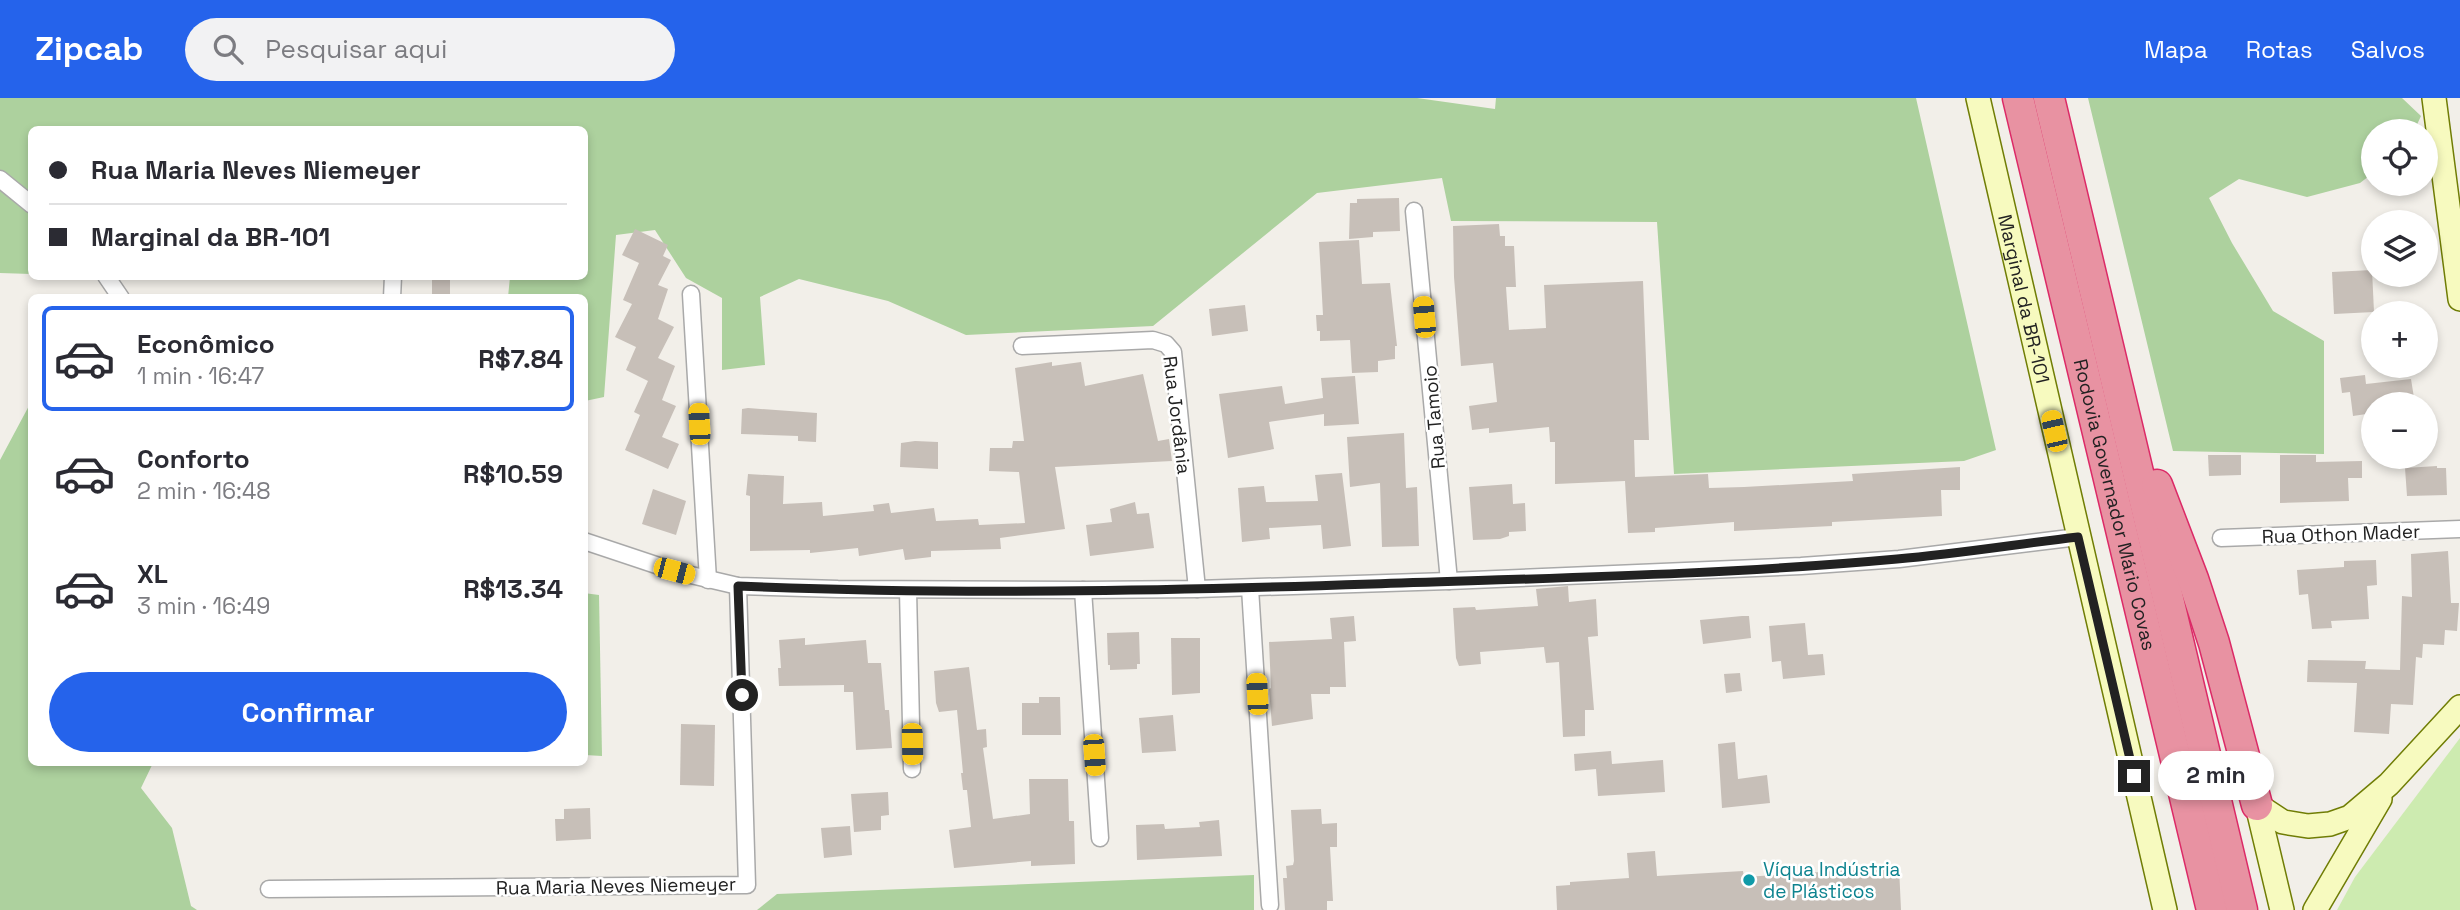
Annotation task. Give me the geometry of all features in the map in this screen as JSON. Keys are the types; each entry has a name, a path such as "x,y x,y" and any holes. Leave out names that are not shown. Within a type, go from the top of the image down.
{"highway":[{"name":"Rodovia Governador Mário Covas","path":"2018,98 2213,910"},
{"name":"Rodovia Governador Mário Covas","path":"2049,98 2242,910"},
{"path":"2116,378 2193,579 2214,643 2257,805"}],"main road":[{"name":"Marginal da BR-101","path":"1978,98 2165,910"},
{"path":"2434,98 2460,299"},
{"path":"2257,805 2283,822 2308,826 2330,824 2350,817 2389,784 2460,707"},
{"path":"2315,910 2389,784"},
{"path":"2257,805 2283,910"}],"street":[{"path":"0,179 28,202"},
{"name":"Rua Tamoio","path":"1415,211 1449,581"},
{"path":"691,294 708,580"},
{"name":"Rua Jordânia","path":"1022,346 1153,340 1166,344 1172,352 1197,589"},
{"name":"Rua Othon Mader","path":"2221,538 2460,529"},
{"path":"588,542 708,580 738,586 1083,590 1250,588 1801,566 1899,559 2078,537"},
{"name":"Rua Maria Neves Niemeyer","path":"269,889 747,885 738,586"},
{"path":"1250,588 1270,905"},
{"path":"908,590 912,769"},
{"path":"1083,590 1100,838"}],"green space":[{"path":"0,98 1417,98 1495,109 1496,98 1916,98 1996,450 1964,461 1674,474 1657,222 1451,221 1442,178 1317,193 1153,326 966,335 888,301 799,279 760,297 765,365 722,370 722,298 686,278 655,230 616,235 604,397 588,400 588,294 508,294 510,280 588,280 588,126 28,126 28,274 0,273"},
{"path":"2088,98 2402,98 2421,116 2420,119 2361,119 2360,183 2307,197 2239,179 2209,198 2232,243 2273,311 2324,341 2324,454 2173,451"},
{"path":"28,408 28,766 152,766 141,788 172,828 191,906 197,910 0,910 0,460"},
{"path":"588,594 599,595 602,756 588,755"},
{"path":"2460,738 2460,910 2337,910 2355,877"},
{"path":"1254,875 1254,910 757,910 777,894"}],"building":[{"path":"1399,198 1400,231 1373,232 1373,237 1349,239 1350,203 1357,203 1357,199"},
{"path":"1499,224 1500,236 1505,236 1505,246 1514,246 1516,287 1506,287 1509,330 1546,328 1544,285 1643,281 1649,440 1634,440 1635,477 1708,474 1709,488 1744,487 1853,481 1852,474 1960,467 1960,490 1941,490 1942,516 1734,531 1734,522 1655,528 1655,532 1628,533 1625,481 1555,484 1555,442 1550,442 1549,427 1489,433 1489,428 1472,430 1469,406 1497,402 1493,363 1461,366 1453,226"},
{"path":"635,229 668,245 663,256 671,260 658,285 668,289 658,319 674,327 658,358 675,366 662,400 676,406 662,437 679,444 668,469 625,450 640,415 634,412 648,381 626,370 636,347 615,337 632,304 623,300 639,263 622,255"},
{"path":"1359,240 1362,284 1390,283 1397,346 1395,359 1378,361 1378,372 1352,373 1350,340 1320,341 1320,331 1317,331 1316,315 1323,315 1319,242"},
{"path":"2361,271 2361,287 2373,287 2373,301 2361,301 2361,313 2334,314 2332,272"},
{"path":"432,280 450,280 450,294 432,294"},
{"path":"1245,305 1248,331 1212,336 1209,309"},
{"path":"1052,362 1052,366 1081,362 1085,386 1143,374 1158,441 1169,439 1172,461 1055,467 1065,529 1000,538 1001,549 931,551 931,557 905,560 903,549 859,556 858,548 810,553 810,550 750,551 750,496 746,495 748,474 784,476 783,504 822,502 823,516 874,511 873,505 889,503 891,513 934,508 936,521 978,519 979,525 1025,523 1019,472 989,471 990,448 1012,448 1013,441 1024,441 1015,368"},
{"path":"2361,375 2361,378 2365,378 2366,384 2411,379 2413,392 2361,392 2361,415 2353,416 2350,392 2342,393 2340,378"},
{"path":"1355,376 1359,424 1324,426 1324,414 1269,422 1274,449 1228,458 1219,394 1282,386 1285,404 1323,398 1321,378"},
{"path":"742,409 817,413 816,442 798,441 798,436 741,434"},
{"path":"1404,433 1406,488 1417,487 1419,546 1382,547 1380,483 1350,487 1347,437"},
{"path":"938,442 938,469 900,467 901,443"},
{"path":"2208,455 2241,455 2241,475 2209,476"},
{"path":"2280,455 2316,455 2316,462 2361,461 2362,478 2348,478 2349,501 2280,503"},
{"path":"2446,468 2447,495 2407,496 2405,469"},
{"path":"1342,473 1351,546 1323,549 1321,525 1269,528 1270,539 1242,542 1238,488 1264,486 1266,502 1318,501 1315,475"},
{"path":"1512,484 1513,504 1525,503 1526,531 1509,532 1509,536 1500,539 1473,540 1469,487"},
{"path":"653,489 686,501 676,535 642,524"},
{"path":"1135,502 1137,514 1149,513 1154,548 1090,556 1086,525 1112,522 1110,509"},
{"path":"2448,551 2451,603 2459,603 2457,631 2445,630 2444,645 2423,644 2422,658 2416,657 2413,705 2391,704 2389,734 2354,732 2357,683 2307,682 2308,660 2366,661 2365,669 2400,670 2402,596 2412,597 2411,554"},
{"path":"2376,560 2377,585 2367,586 2369,619 2331,621 2332,628 2312,629 2308,594 2299,595 2297,570 2344,567 2344,561"},
{"path":"1568,586 1569,602 1596,599 1598,636 1588,637 1594,710 1585,710 1585,736 1563,737 1559,662 1546,663 1544,647 1480,652 1481,664 1459,666 1456,658 1453,608 1475,607 1476,610 1538,606 1536,589"},
{"path":"1354,616 1356,641 1344,642 1346,687 1330,687 1330,694 1311,694 1313,719 1272,726 1269,642 1332,639 1330,618"},
{"path":"1749,616 1751,638 1703,644 1700,620"},
{"path":"1805,623 1808,655 1823,654 1825,675 1783,679 1781,661 1772,662 1769,626"},
{"path":"1139,632 1140,664 1137,664 1137,669 1110,670 1107,633"},
{"path":"805,638 805,645 866,640 868,663 881,663 892,748 856,750 853,692 844,692 844,685 779,686 779,640"},
{"path":"1171,638 1200,638 1200,693 1172,695"},
{"path":"969,667 977,730 986,729 987,747 983,748 993,819 1030,814 1029,779 1068,779 1069,821 1074,821 1075,864 1031,866 1031,861 954,868 949,830 971,827 967,790 963,790 957,710 939,712 934,671"},
{"path":"1740,673 1742,691 1726,693 1724,674"},
{"path":"1039,697 1060,697 1061,735 1022,735 1022,703 1039,703"},
{"path":"1173,715 1176,751 1142,753 1139,718"},
{"path":"681,724 715,725 714,786 680,785"},
{"path":"1735,742 1738,779 1767,775 1770,803 1722,808 1718,744"},
{"path":"1611,751 1612,764 1663,760 1665,792 1598,796 1596,769 1575,771 1574,754"},
{"path":"888,792 889,815 881,816 881,830 854,832 851,794"},
{"path":"590,808 591,839 556,841 555,819 564,819 564,809"},
{"path":"1321,809 1322,824 1337,823 1337,847 1330,847 1333,901 1327,901 1327,910 1285,910 1283,878 1287,878 1286,866 1293,865 1294,861 1291,810"},
{"path":"1219,820 1222,856 1137,860 1136,825 1164,824 1165,829 1200,827 1199,822"},
{"path":"850,826 852,855 824,858 821,828"},
{"name":"Víqua Indústria de Plásticos","path":"1655,851 1657,876 1743,871 1744,877 1899,867 1901,910 1557,910 1556,886 1570,885 1570,882 1629,878 1627,853"}],"place":[{"name":"Víqua Indústria de Plásticos","path":"1749,880"}],"route":[{"path":"742,695 738,586 862,590 1129,590 1586,576 1899,559 2078,537 2134,776"}]}
